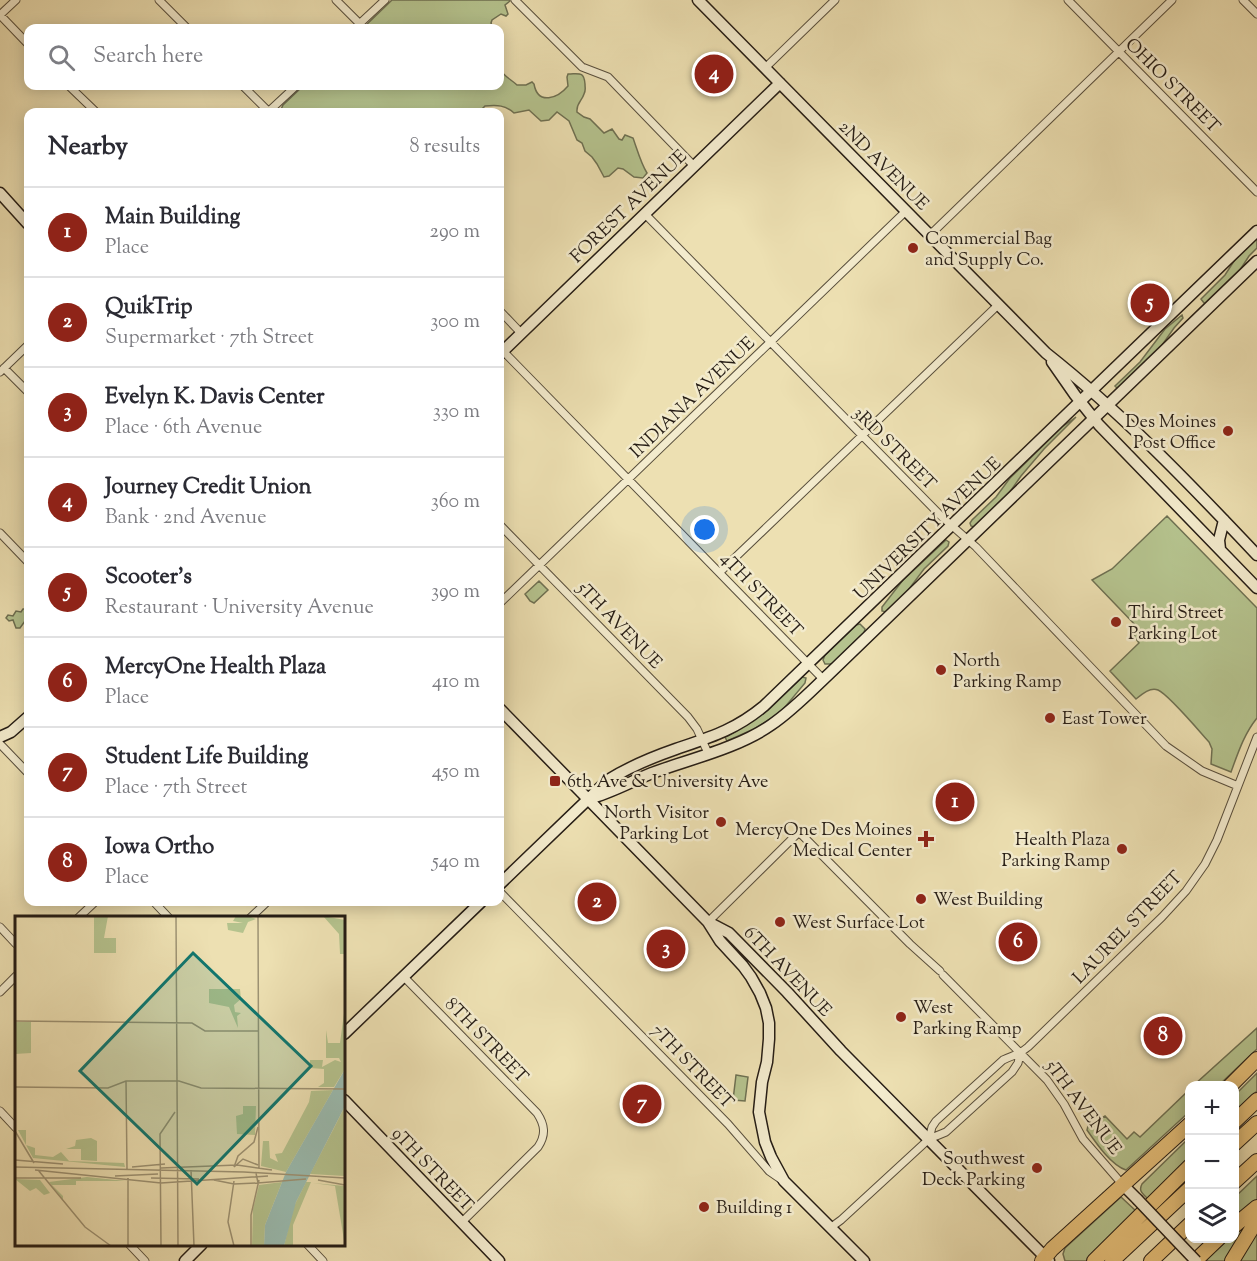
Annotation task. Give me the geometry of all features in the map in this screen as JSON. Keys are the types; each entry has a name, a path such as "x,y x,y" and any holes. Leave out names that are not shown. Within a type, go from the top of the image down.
{"highway":[{"path":"1235,1081 1257,1059"},
{"path":"1239,1117 1257,1100"},
{"path":"1239,1139 1257,1123"},
{"path":"1045,1260 1122,1185 1185,1128"},
{"path":"1239,1177 1257,1161"},
{"path":"1094,1261 1185,1171"},
{"path":"1112,1261 1189,1189"},
{"path":"1239,1222 1257,1206"},
{"path":"1232,1261 1257,1220"},
{"path":"1151,1261 1185,1229"},
{"path":"1196,1261 1215,1243"}],"main road":[{"name":"2ND AVENUE","path":"698,0 1046,353 1108,405 1257,555"},
{"name":"FOREST AVENUE","path":"504,349 780,83"},
{"path":"0,193 24,220"},
{"name":"UNIVERSITY AVENUE","path":"504,880 602,785 619,774 676,749 703,741 730,729 759,711 1257,231"},
{"name":"UNIVERSITY AVENUE","path":"588,800 748,738 771,725 795,706 1257,261"},
{"name":"2ND AVENUE","path":"1046,353 1094,419 1257,588"},
{"path":"1220,549 1219,540 1224,520"},
{"name":"6TH AVENUE","path":"504,713 708,922 729,933 1045,1260"},
{"path":"0,737 11,732 24,721"},
{"path":"345,1033 477,906"},
{"path":"708,922 720,941 751,977 766,1008 770,1039 759,1112 765,1143 784,1181"},
{"name":"9TH STREET","path":"345,1104 499,1261"},
{"name":"7TH STREET","path":"784,1181 864,1261"},
{"name":"5TH AVENUE","path":"1122,1185 1196,1261"},
{"path":"185,1261 201,1246"}],"street":[{"path":"16,0 0,15 24,40"},
{"path":"159,0 183,24"},
{"path":"336,0 356,24"},
{"path":"360,24 385,0"},
{"path":"515,0 582,67 608,77 694,166"},
{"path":"765,68 835,0"},
{"name":"OHIO STREET","path":"1068,0 1257,192"},
{"path":"930,235 1172,0"},
{"path":"1244,0 1257,14"},
{"path":"73,90 92,108"},
{"path":"247,90 265,108"},
{"path":"273,108 292,90"},
{"name":"INDIANA AVENUE","path":"504,599 906,211"},
{"name":"3RD STREET","path":"645,214 942,517 968,540 1166,746 1202,771 1238,786"},
{"path":"720,572 998,305"},
{"path":"504,315 521,333"},
{"path":"24,349 2,370 24,389"},
{"name":"4TH STREET","path":"504,355 823,679"},
{"name":"5TH AVENUE","path":"504,529 688,717 697,729 708,753"},
{"path":"0,533 24,558"},
{"name":"LAUREL STREET","path":"928,1139 936,1121 1003,1060 1020,1054 1130,949 1186,891 1205,864 1217,840 1257,737"},
{"path":"0,744 24,769"},
{"name":"5TH AVENUE","path":"708,922 799,832 1053,1088 1083,1139 1122,1185"},
{"name":"7TH STREET","path":"504,895 728,1124 769,1171 784,1181"},
{"path":"0,927 15,943"},
{"name":"8TH STREET","path":"403,976 537,1113 544,1129 538,1147 462,1222"},
{"path":"0,992 15,977"},
{"name":"LAUREL STREET","path":"830,1228 928,1139 946,1132 1012,1072 1018,1063 1020,1054"},
{"path":"0,1111 15,1127"},
{"path":"130,1246 145,1261"},
{"path":"308,1246 323,1261"}],"green space":[{"path":"392,0 510,1 505,5 508,14 506,16 501,14 492,20 491,24 367,24"},
{"path":"568,74 578,74 582,75 585,90 577,106 577,112 590,119 604,133 612,129 619,139 622,140 625,135 633,138 647,173 643,178 634,177 618,168 609,176 604,177 592,157 585,151 582,143 577,140 569,121 557,112 549,120 541,121 529,110 514,113 508,108 498,106 483,108 282,108 299,90 504,90 504,75 517,85 532,82 540,95 549,98 559,94 568,86"},
{"path":"1257,238 1257,248 1238,273 1204,303 1201,299 1225,275 1236,258"},
{"path":"1182,315 1183,318 1160,348 1117,388 1115,386 1140,362 1165,329"},
{"path":"1076,417 1044,449 1007,496 974,527 971,526 972,520 996,497 1010,478 1062,427"},
{"path":"1167,516 1257,608 1257,718 1245,737 1231,772 1211,764 1212,749 1209,742 1163,693 1152,689 1136,699 1110,671 1139,643 1134,636 1140,630 1092,580 1112,569"},
{"path":"946,540 949,542 948,546 924,569 906,593 886,612 882,611 882,607 903,580"},
{"path":"539,581 548,590 534,603 525,594"},
{"path":"24,609 24,622 20,628 16,628 13,620 9,621 6,618 8,615 13,616 16,611 21,612"},
{"path":"860,624 865,629 864,633 833,664 825,664 823,660 825,655 856,625"},
{"path":"802,677 806,678 805,683 780,713 754,729 727,741 725,737 756,717"},
{"path":"1257,1028 1257,1049 1223,1081 1198,1081"},
{"path":"1257,1073 1257,1091 1239,1109 1239,1091"},
{"path":"736,1075 748,1077 745,1101 733,1100"},
{"path":"1185,1094 1185,1116 1126,1170 1109,1159 1087,1130 1088,1126 1105,1116 1127,1139 1134,1132 1140,1137"},
{"path":"1185,1142 1185,1162 1148,1199 1141,1191 1142,1184"},
{"path":"1257,1176 1257,1200 1239,1216 1239,1193"},
{"path":"1121,1197 1136,1211 1086,1261 1065,1261 1063,1254 1065,1248"},
{"path":"1251,1220 1239,1240 1239,1230"},
{"path":"1257,1232 1257,1261 1239,1261"},
{"path":"1224,1243 1237,1243 1226,1261 1206,1259"}],"place":[{"name":"Journey Credit Union","path":"714,74"},
{"name":"Commercial Bag and Supply Co.","path":"913,248"},
{"name":"Scooter's","path":"1150,303"},
{"name":"Des Moines Post Office","path":"1228,431"},
{"name":"Third Street Parking Lot","path":"1116,622"},
{"name":"North Parking Ramp","path":"941,670"},
{"name":"East Tower","path":"1050,718"},
{"name":"6th Ave & University Ave","path":"555,781"},
{"name":"Main Building","path":"955,802"},
{"name":"North Visitor Parking Lot","path":"721,822"},
{"name":"MercyOne Des Moines Medical Center","path":"926,839"},
{"name":"Health Plaza Parking Ramp","path":"1122,849"},
{"name":"West Building","path":"921,899"},
{"name":"QuikTrip","path":"597,902"},
{"name":"West Surface Lot","path":"780,922"},
{"name":"MercyOne Health Plaza","path":"1018,942"},
{"name":"Evelyn K. Davis Center","path":"666,949"},
{"name":"West Parking Ramp","path":"901,1017"},
{"name":"Iowa Ortho","path":"1163,1036"},
{"name":"Student Life Building","path":"642,1104"},
{"name":"Southwest Deck Parking","path":"1037,1168"},
{"name":"Building 1","path":"704,1207"}]}
